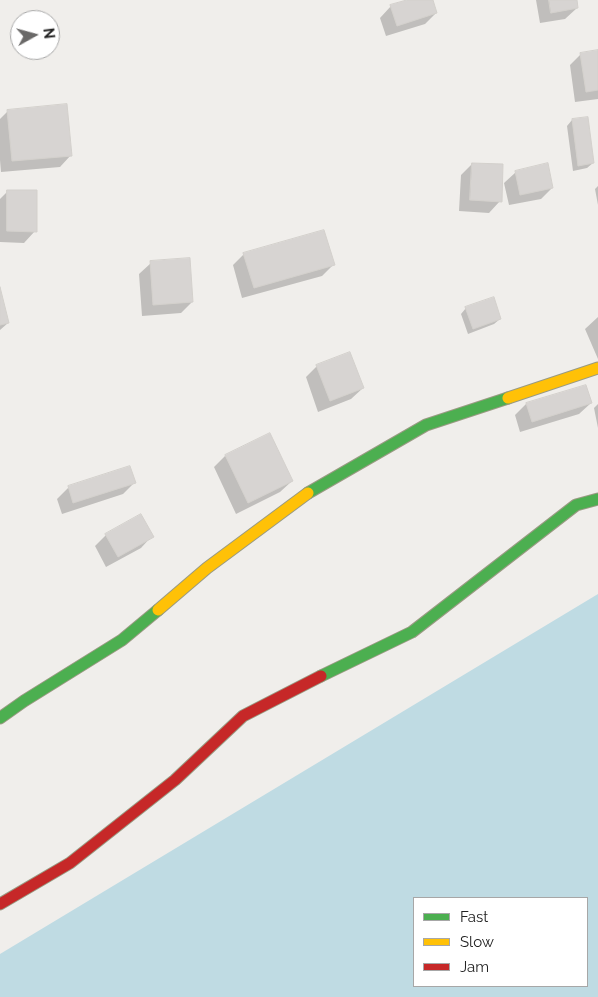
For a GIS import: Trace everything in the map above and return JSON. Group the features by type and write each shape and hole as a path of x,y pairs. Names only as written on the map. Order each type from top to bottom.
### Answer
{"street":[{"path":"0,718 122,640 207,568 313,489 426,425 598,368"},
{"path":"0,904 70,863 175,780 243,716 412,632 576,505 598,499"}],"water":[{"path":"598,594 598,997 0,997 0,954"}],"building":[{"path":"407,0 433,0 437,13 397,26 390,5"},
{"path":"549,0 577,0 578,8 551,13"},
{"path":"598,50 598,90 586,92 580,53"},
{"path":"67,104 72,156 12,161 7,110"},
{"path":"588,117 594,163 578,166 572,119"},
{"path":"472,163 503,164 502,202 470,200"},
{"path":"548,163 553,188 520,195 515,171"},
{"path":"7,190 37,190 37,232 7,231"},
{"path":"324,230 335,265 254,288 243,253"},
{"path":"190,258 193,302 153,305 150,261"},
{"path":"0,287 9,323 0,325"},
{"path":"494,297 501,319 473,329 465,307"},
{"path":"350,352 364,388 330,401 316,365"},
{"path":"586,385 592,403 532,422 526,403"},
{"path":"270,433 293,481 248,503 225,455"},
{"path":"130,466 136,483 73,503 68,486"},
{"path":"141,514 154,537 118,557 105,534"}],"traffic: fast":[{"path":"308,493 426,425 508,398"},
{"path":"321,676 412,632 576,505 598,499"},
{"path":"0,718 122,640 158,610"}],"traffic: slow":[{"path":"508,398 598,368"},
{"path":"158,610 207,568 308,493"}],"traffic: jam":[{"path":"0,904 70,863 175,780 243,716 321,676"}]}
